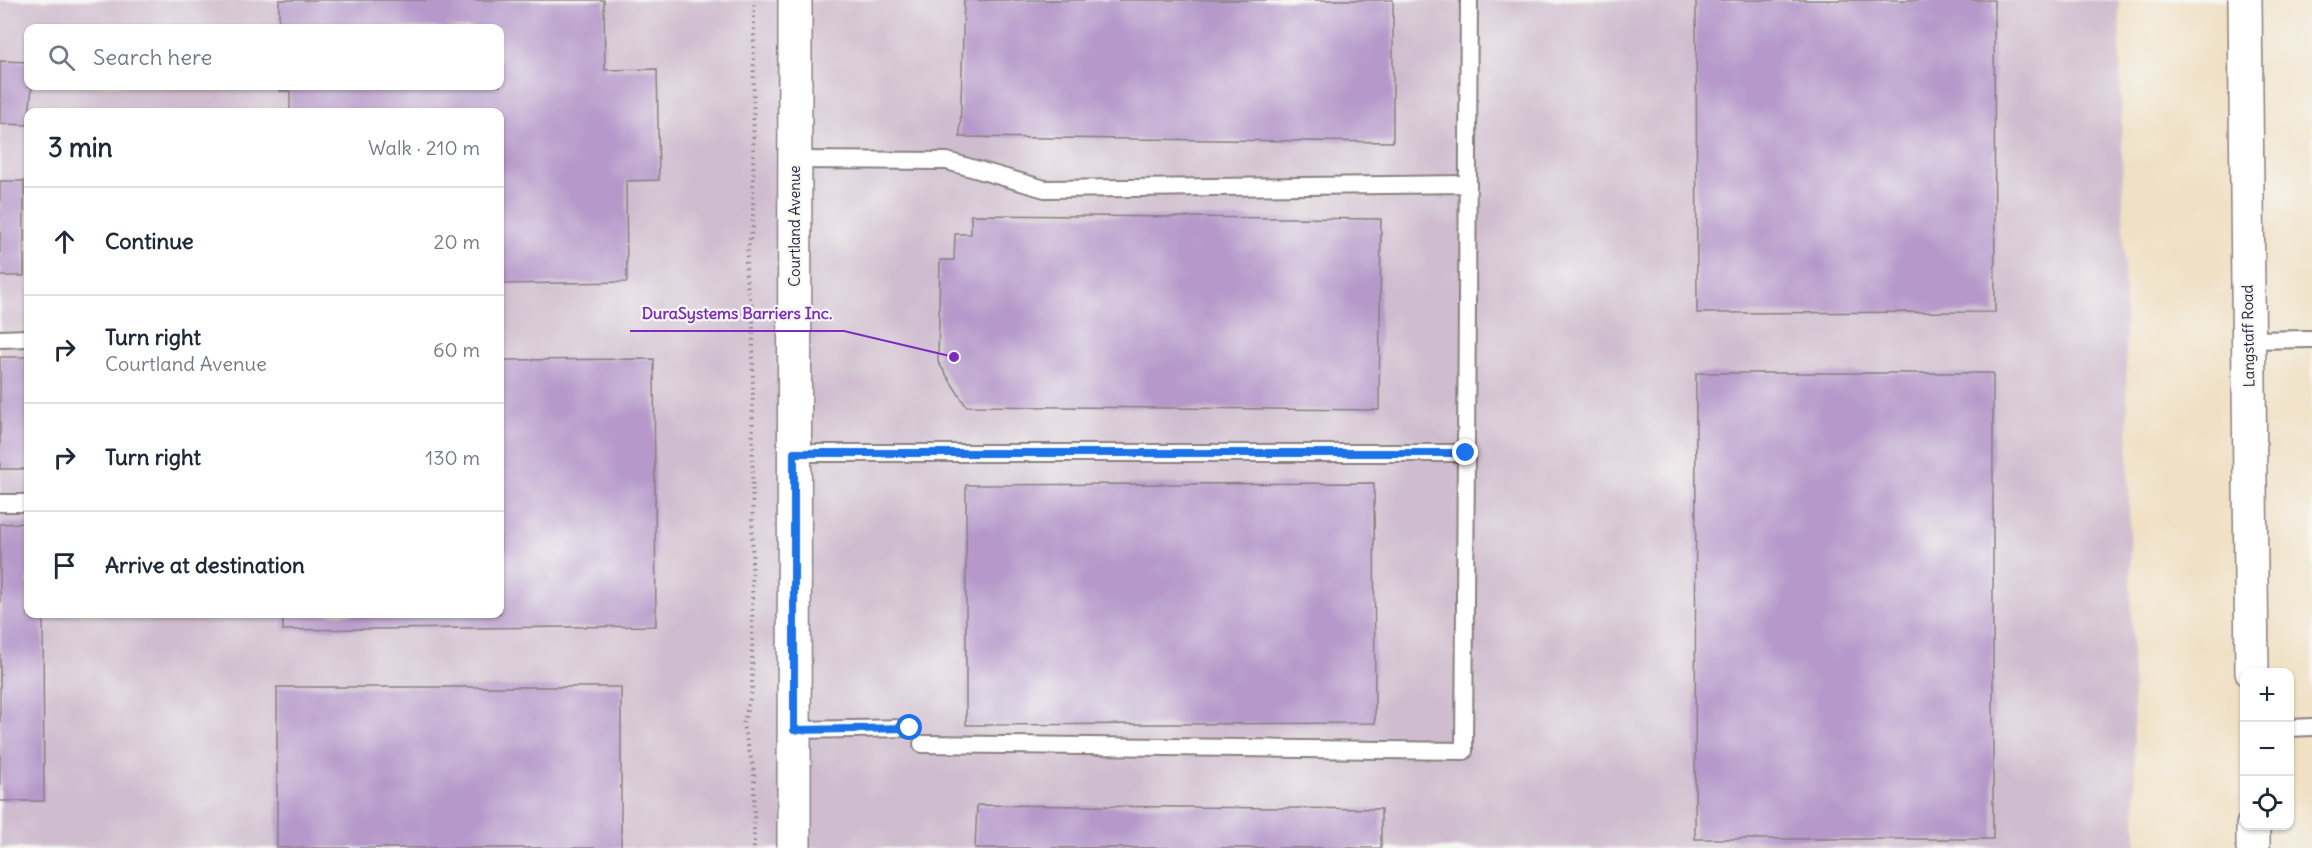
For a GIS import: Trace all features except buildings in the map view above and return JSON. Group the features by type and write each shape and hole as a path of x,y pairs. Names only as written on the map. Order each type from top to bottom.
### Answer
{"street":[{"name":"Courtland Avenue","path":"794,848 795,0"},
{"name":"Langstaff Road","path":"2245,0 2252,668"},
{"path":"2253,830 2253,848"}],"lane":[{"path":"922,744 1464,751 1469,0"},
{"path":"794,160 947,161 1046,189 1468,184"},
{"path":"0,339 24,338"},
{"path":"2248,340 2312,339"},
{"path":"794,453 1466,453"},
{"path":"0,503 24,503"},
{"path":"2294,728 2312,727"},
{"path":"794,730 910,728"}],"path":[{"path":"754,0 753,226 746,257 744,281 753,308 752,691 743,725 754,771 754,848"}],"shaded area":[{"path":"0,0 2119,0 2136,848 0,848"}],"place":[{"name":"DuraSystems Barriers Inc.","path":"954,357"}],"route":[{"path":"910,728 794,730 794,453 909,451 1466,453"}]}
